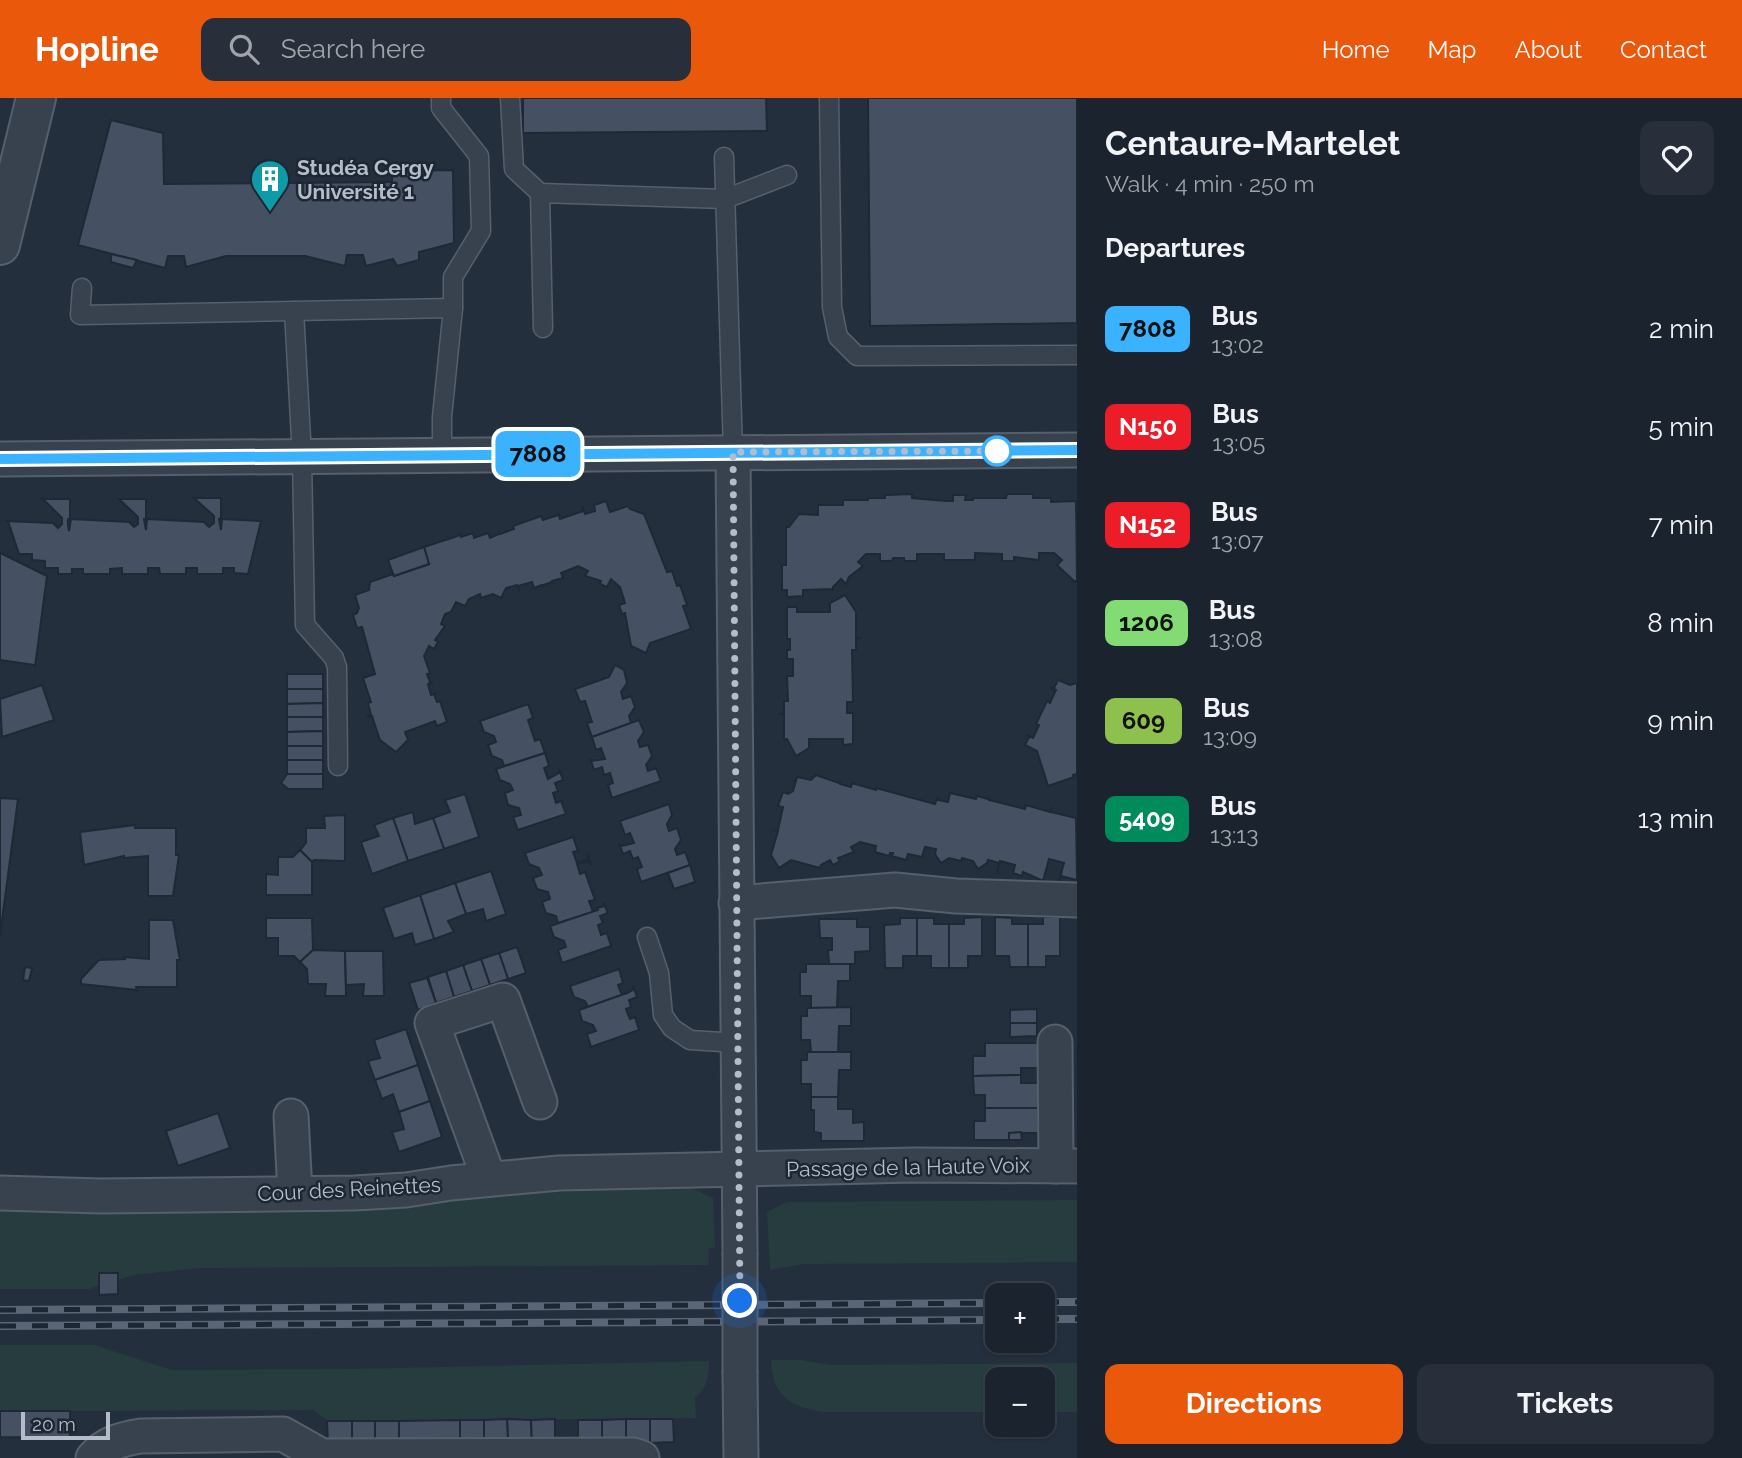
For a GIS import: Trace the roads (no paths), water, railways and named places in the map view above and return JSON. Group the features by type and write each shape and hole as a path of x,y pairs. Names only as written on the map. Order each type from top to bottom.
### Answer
{"street":[{"path":"0,245 36,98"},
{"path":"0,459 1077,450"},
{"path":"733,452 741,1458"},
{"path":"736,903 895,890 956,896 1077,900"},
{"path":"489,1179 432,1023 503,1000 540,1102"},
{"path":"1055,1042 1066,1166"},
{"path":"292,1116 296,1193"},
{"name":"Passage de la Haute Voix","path":"739,1170 915,1165 1066,1166"},
{"name":"Cour des Reinettes","path":"0,1193 101,1196 407,1190 559,1173 739,1170"},
{"path":"93,1458 100,1450 120,1440 141,1436 282,1434 322,1456 633,1455 642,1458"}],"lane":[{"path":"441,98 441,108 479,156 481,231 453,277 453,308 442,417 442,455"},
{"path":"510,98 514,169 540,193 724,199 787,175"},
{"path":"829,98 832,307 838,337 847,347 857,356 1077,355"},
{"path":"723,157 733,452"},
{"path":"540,193 543,328"},
{"path":"82,288 80,315 453,308"},
{"path":"294,311 302,457 305,625 334,658 337,667 338,766"},
{"path":"647,937 660,980 663,1015 672,1028 690,1040 738,1043"}],"railway":[{"path":"1055,1302 1077,1302"},
{"path":"0,1310 985,1303"},
{"path":"1055,1319 1077,1319"},
{"path":"0,1326 985,1320"}],"place":[{"name":"Studéa Cergy Université 1","path":"270,213"}]}
